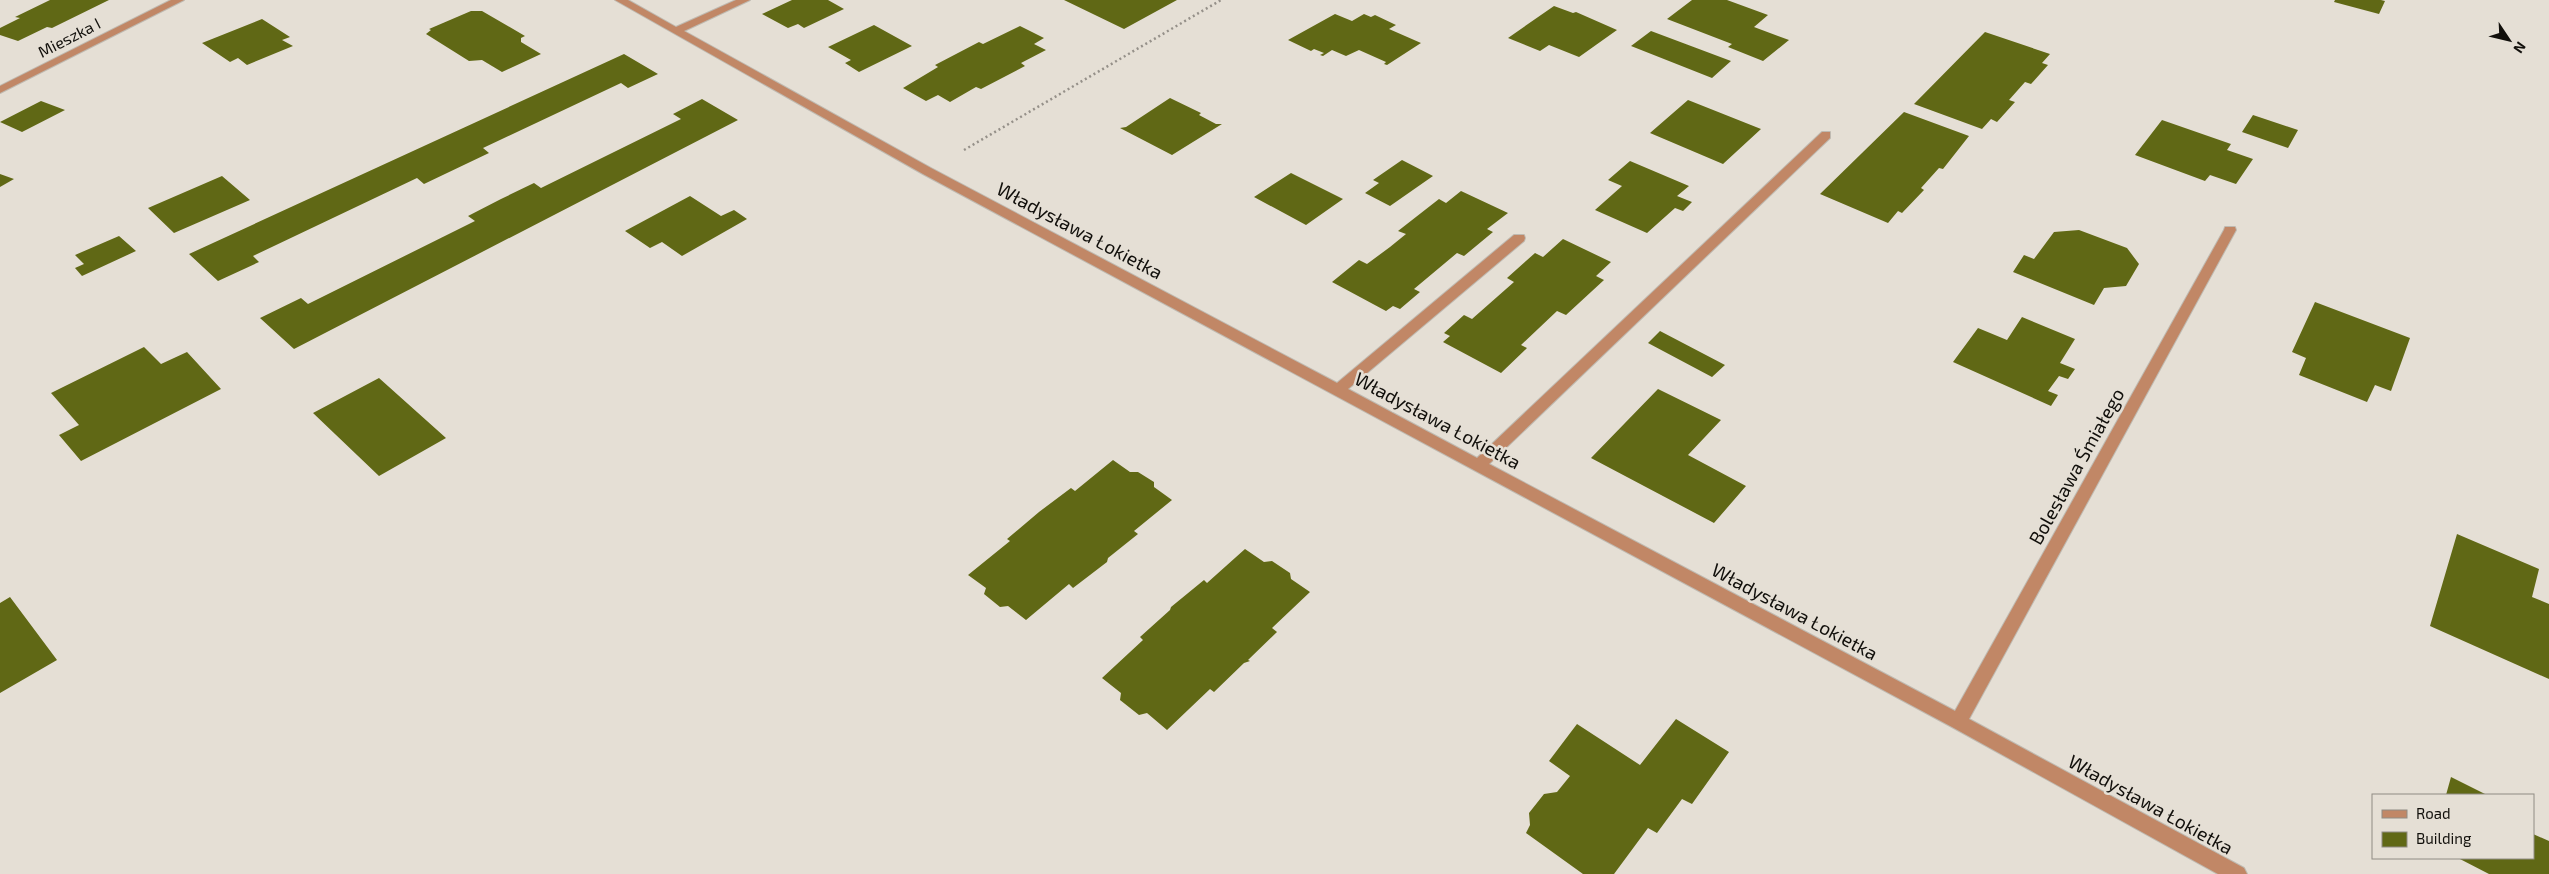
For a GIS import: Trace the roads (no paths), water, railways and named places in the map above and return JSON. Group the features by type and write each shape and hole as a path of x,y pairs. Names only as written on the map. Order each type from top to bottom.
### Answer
{"street":[{"name":"Mieszka I","path":"0,90 179,0"},
{"name":"Władysława Łokietka","path":"620,0 677,30 927,171 1958,722 2237,874"},
{"path":"677,30 745,0"},
{"path":"1479,465 1826,135"},
{"name":"Bolesława Śmiałego","path":"1958,722 2230,230"},
{"path":"1338,390 1519,238"}]}
